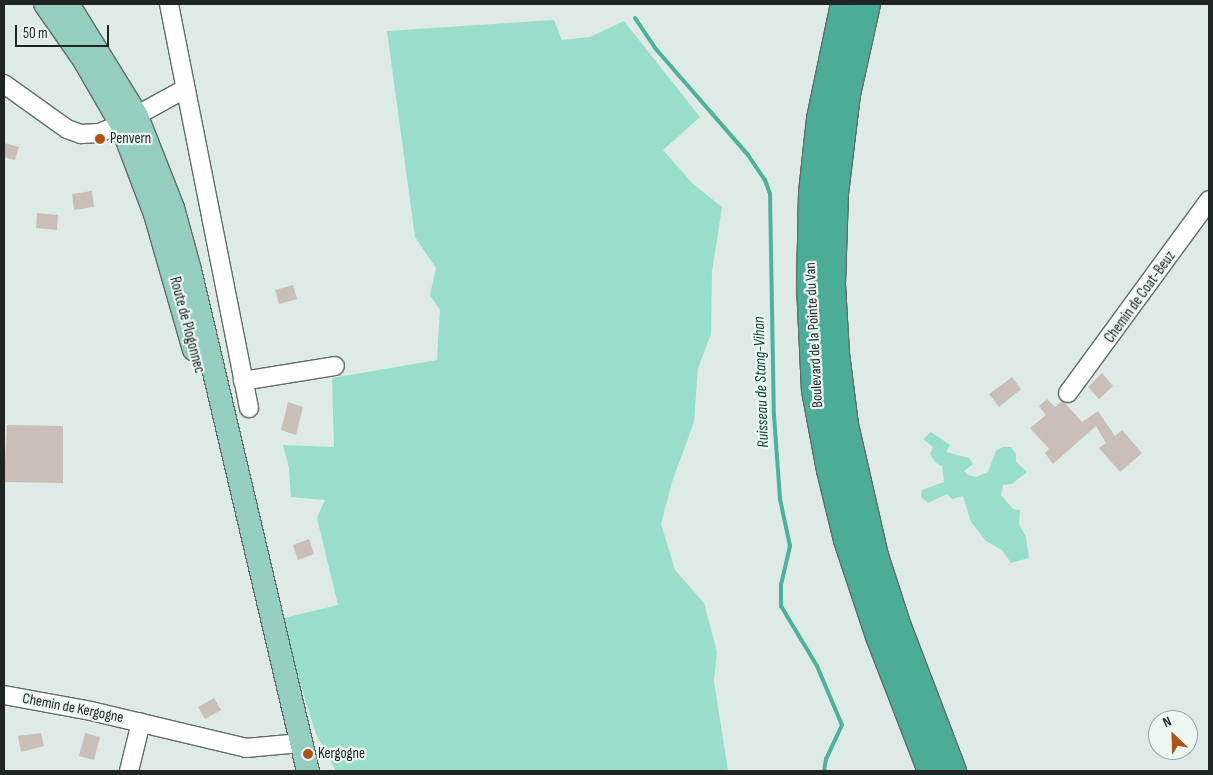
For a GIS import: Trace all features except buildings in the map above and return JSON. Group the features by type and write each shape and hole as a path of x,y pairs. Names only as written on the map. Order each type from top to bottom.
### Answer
{"highway":[{"name":"Boulevard de la Pointe du Van","path":"844,4 820,119 811,202 810,285 815,390 830,470 848,540 879,636 931,771"},
{"name":"Boulevard de la Pointe du Van","path":"867,4 846,94 835,193 832,285 836,354 844,425 867,529 898,628 938,735 954,771"}],"main road":[{"name":"Route de Plogonnec","path":"45,4 103,90 128,119"},
{"name":"Route de Plogonnec","path":"68,4 128,119 162,179 182,240 308,771"}],"street":[{"path":"169,4 248,408"},
{"path":"4,84 67,129 81,134 99,133 185,89"},
{"name":"Chemin de Coat-Beuz","path":"1068,393 1209,200"},
{"path":"243,382 335,366"},
{"name":"Chemin de Kergogne","path":"4,695 141,722 246,748 301,743"},
{"name":"Chemin de Kergogne","path":"129,771 141,722"}],"green space":[{"path":"554,20 562,40 590,37 624,21 700,117 663,150 693,184 722,207 712,271 711,334 698,368 694,422 672,482 661,524 675,570 704,603 717,652 714,681 728,771 336,771 316,734 280,619 338,605 317,518 325,500 291,497 289,468 283,445 334,447 332,378 437,360 440,310 430,295 436,268 415,237 387,31"},
{"path":"931,432 950,445 946,452 969,458 973,464 964,471 968,475 976,477 988,472 996,451 1003,447 1011,447 1016,454 1016,462 1027,472 1012,484 1003,485 1001,495 1013,509 1020,510 1019,524 1026,537 1029,558 1011,563 1002,550 986,541 971,522 963,496 952,499 947,494 928,503 921,497 922,490 944,482 942,466 936,463 930,454 933,447 923,439"}],"waterway":[{"name":"Ruisseau de Stang-Vihan","path":"635,18 655,48 748,155 765,180 770,194 774,415 780,499 790,546 781,584 781,606 817,666 842,725 826,759 824,771"}],"place":[{"name":"Penvern","path":"100,139"},
{"name":"Kergogne","path":"308,754"}]}
